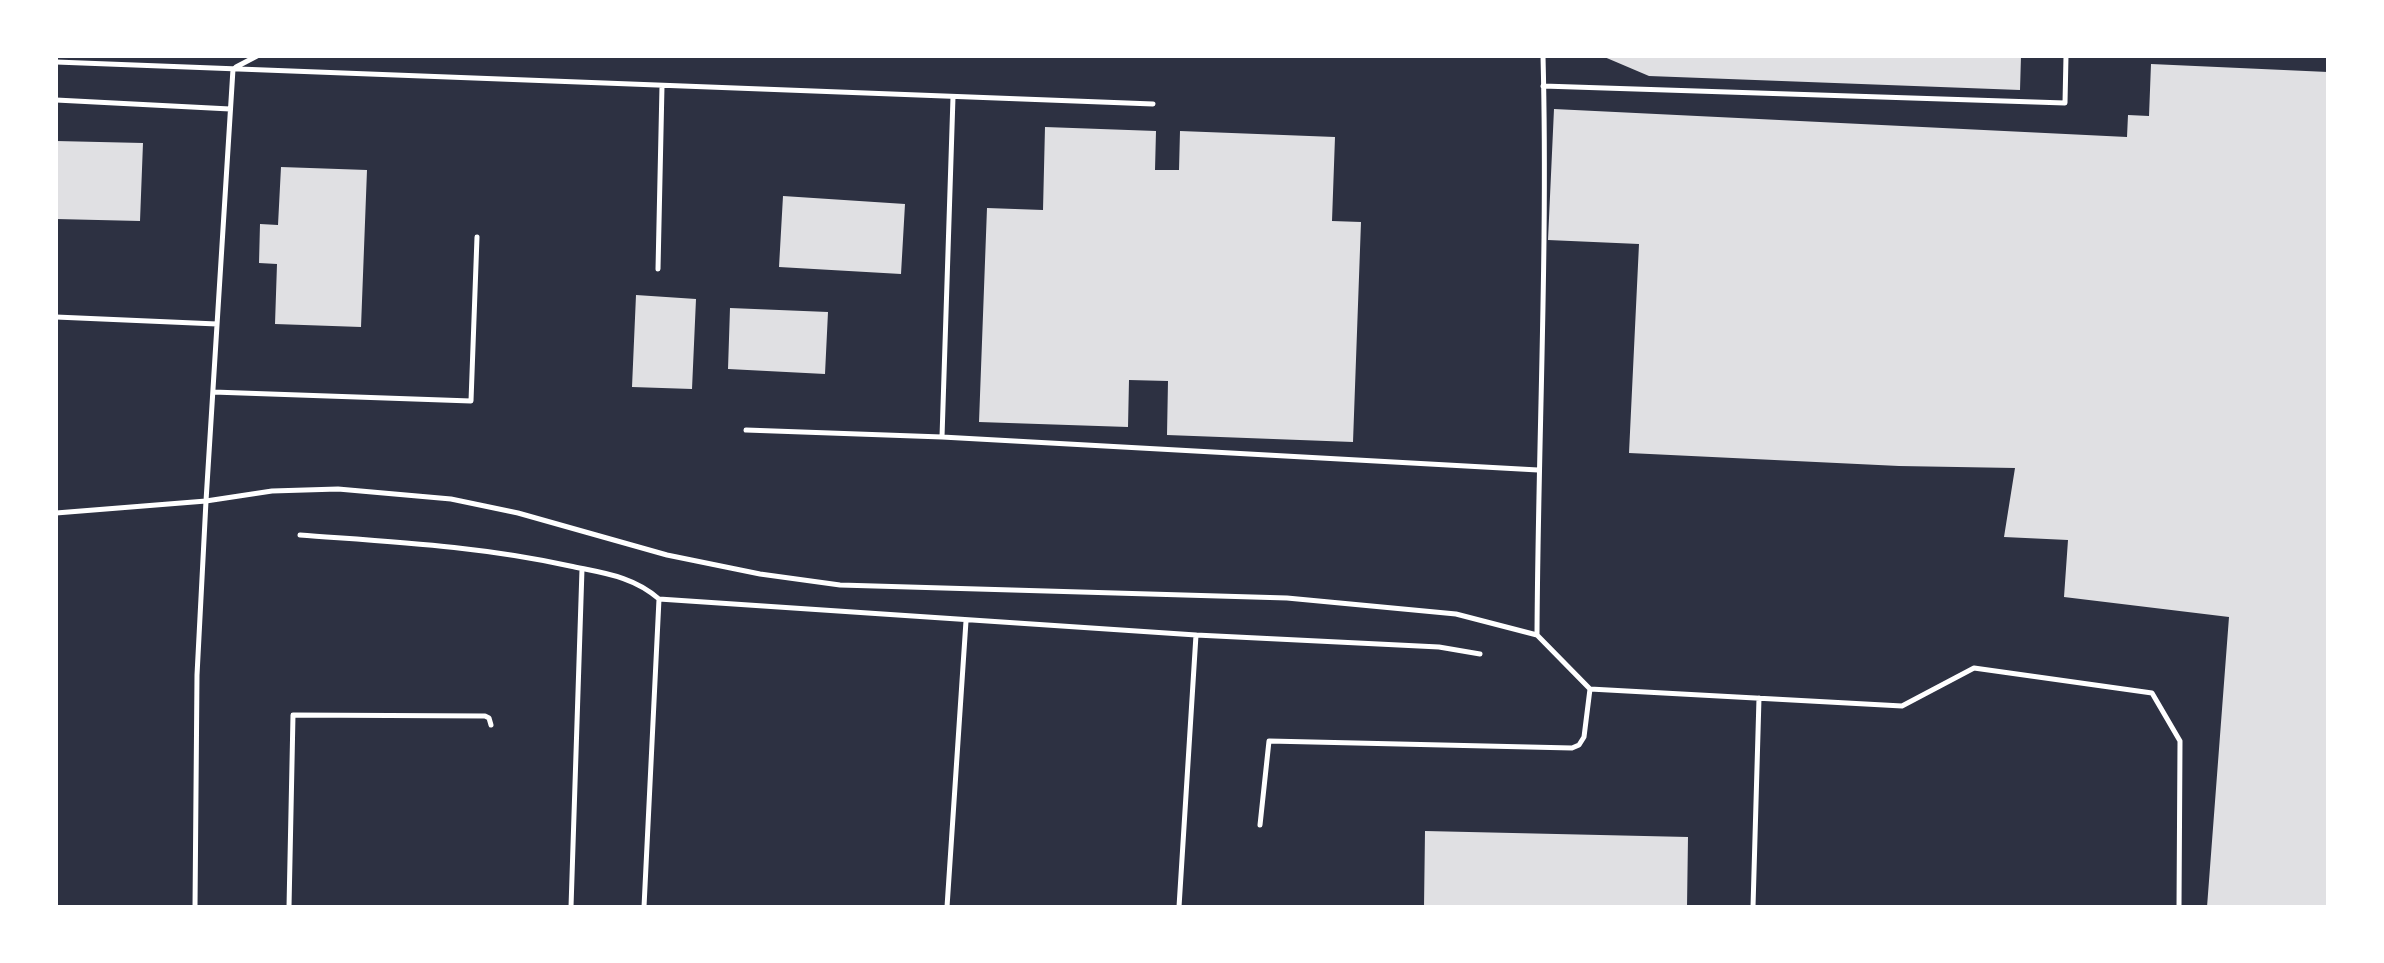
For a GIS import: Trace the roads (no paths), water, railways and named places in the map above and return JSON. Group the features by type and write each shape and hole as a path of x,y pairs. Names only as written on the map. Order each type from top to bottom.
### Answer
{"lane":[{"path":"233,68 257,56"},
{"path":"1537,635 1538,470 1544,292 1543,56"},
{"path":"1543,86 2065,103 2066,56"},
{"path":"56,62 1153,104"},
{"path":"195,907 197,675 233,68"},
{"path":"658,269 662,86"},
{"path":"942,437 953,97"},
{"path":"56,100 230,109"},
{"path":"213,392 471,401 477,237"},
{"path":"56,317 217,324"},
{"path":"746,430 942,437 1538,470"},
{"path":"56,513 206,501 272,491 338,489 451,499 518,513 667,555 760,574 840,584 1287,598 1455,614 1537,635 1590,689 1902,706 1974,668 2152,692 2180,741 2179,907"},
{"path":"300,535 434,543 582,569 630,579 659,599 966,621 1439,647 1480,654"},
{"path":"571,907 582,569"},
{"path":"644,907 659,599"},
{"path":"947,907 966,621"},
{"path":"1179,907 1196,635"},
{"path":"1260,825 1269,741 1572,748 1579,745 1584,737 1590,689"},
{"path":"1754,907 1759,698"},
{"path":"289,907 292,715 485,716 489,718 491,725"}]}
